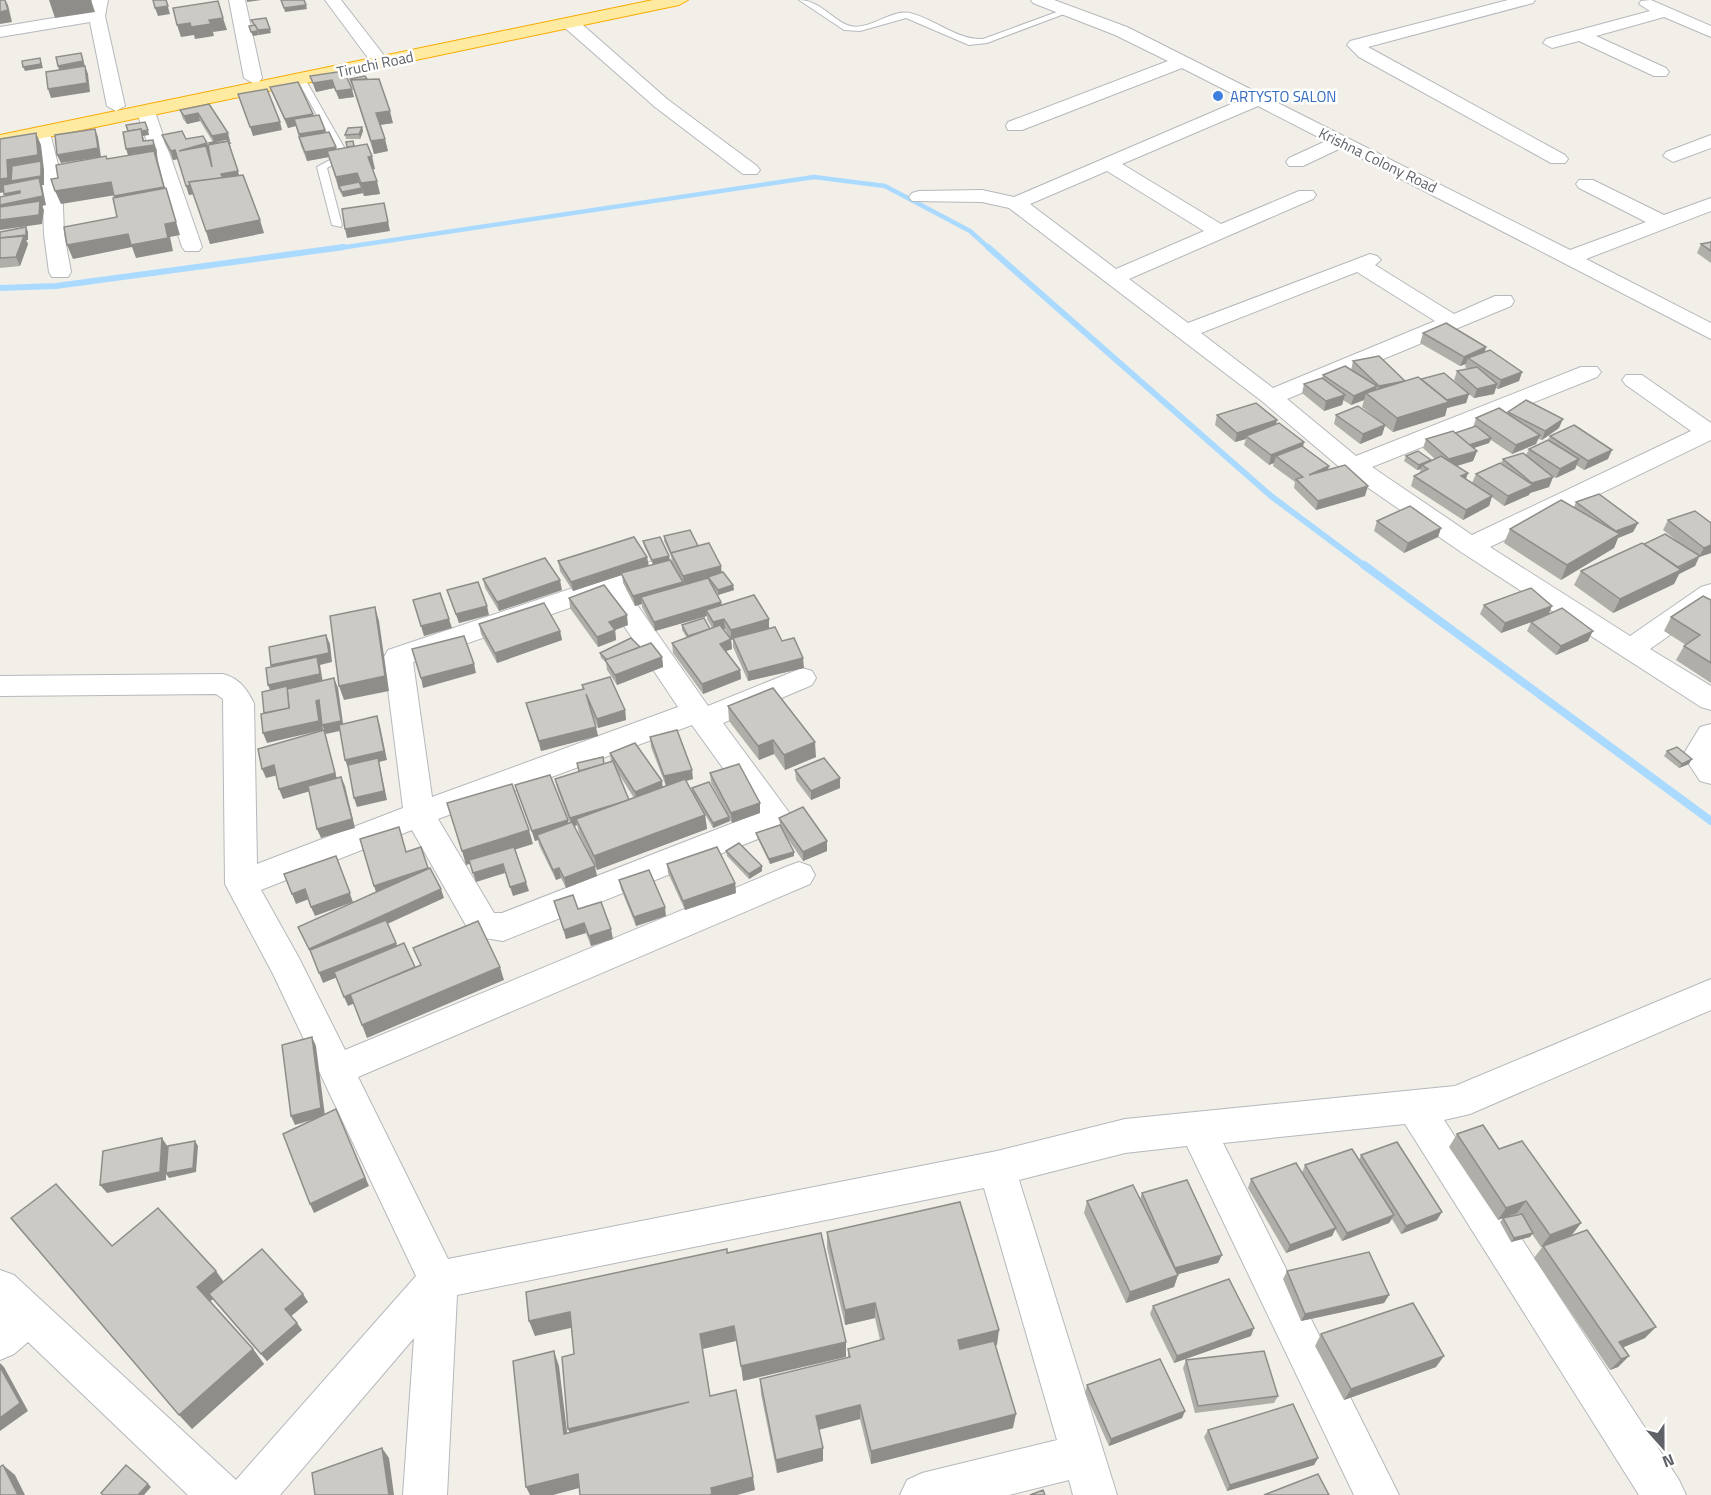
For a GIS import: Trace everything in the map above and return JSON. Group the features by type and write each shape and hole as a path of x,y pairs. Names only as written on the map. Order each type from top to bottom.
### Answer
{"highway":[{"path":"0,130 635,0"},
{"name":"Tiruchi Road","path":"0,141 679,0"}],"street":[{"path":"237,0 253,78"},
{"path":"333,0 383,52"},
{"path":"351,0 383,52"},
{"name":"Krishna Colony Road","path":"1039,0 1121,31 1341,141 1711,332"},
{"path":"1527,0 1469,8 1356,45 1365,53 1558,159"},
{"path":"1638,0 1711,32"},
{"path":"0,32 98,8 116,106"},
{"path":"1552,43 1665,12"},
{"path":"570,23 661,103 750,170"},
{"path":"1580,35 1660,72"},
{"path":"1015,126 1182,62"},
{"path":"1425,86 1448,80"},
{"path":"1016,203 1257,100"},
{"path":"146,112 192,246"},
{"path":"41,133 52,180 54,234 60,272"},
{"path":"1296,162 1341,141"},
{"path":"1673,156 1711,141"},
{"path":"1108,164 1220,232"},
{"path":"1586,184 1662,222"},
{"path":"1113,278 1306,195"},
{"path":"919,197 982,196 1016,203 1271,397 1353,466 1470,546 1711,700"},
{"path":"1569,258 1711,204"},
{"path":"1184,332 1364,262 1452,322"},
{"path":"1271,397 1503,301"},
{"path":"1690,321 1711,311"},
{"path":"1353,466 1589,372"},
{"path":"1470,546 1708,432 1634,380"},
{"path":"610,585 700,715 777,819 503,927 484,926 419,814 398,657 664,566"},
{"path":"1630,649 1711,593"},
{"path":"241,884 419,814 802,678"},
{"path":"0,686 223,684 234,693 239,704 241,884 287,968 438,1280 425,1495"},
{"path":"1711,735 1698,755 1711,773"},
{"path":"336,1070 799,875"},
{"path":"251,1495 438,1280 997,1168 1125,1136 1457,1102 1711,994"},
{"path":"1415,1107 1657,1493"},
{"path":"1197,1129 1377,1495"},
{"path":"997,1168 1095,1495"},
{"path":"9,1315 220,1495"},
{"path":"922,1495 1083,1455"}],"lane":[{"path":"803,0 847,28 860,28 907,15 969,42 984,41 1068,11"},
{"path":"301,79 344,156 322,168 337,225"}],"building":[{"path":"0,0 5,0 8,10 0,12"},
{"path":"153,0 166,0 168,6 155,8"},
{"path":"281,0 304,0 306,5 284,8"},
{"path":"218,1 223,18 209,20 211,24 191,27 190,23 177,25 173,8"},
{"path":"266,18 270,29 258,30 251,20"},
{"path":"255,25 258,31 251,32 249,26"},
{"path":"81,53 83,61 58,66 56,57"},
{"path":"40,58 41,64 23,67 22,61"},
{"path":"85,66 87,83 48,89 46,72"},
{"path":"344,71 352,89 336,91 332,80 313,83 310,76"},
{"path":"365,76 367,79 351,80 353,86 350,79"},
{"path":"379,79 390,111 376,113 385,139 371,141 351,80"},
{"path":"298,82 313,114 285,119 270,87"},
{"path":"267,89 280,122 250,127 238,94"},
{"path":"209,104 228,133 212,136 198,113 184,116 180,110"},
{"path":"319,115 325,130 299,134 294,119"},
{"path":"145,122 148,130 128,131 126,125"},
{"path":"362,127 359,134 345,135 348,128"},
{"path":"95,129 98,148 57,155 55,135"},
{"path":"141,129 143,141 153,140 154,145 126,149 123,132"},
{"path":"182,131 186,139 203,136 207,143 179,151 206,146 212,167 208,145 228,141 238,171 221,174 223,178 189,182 191,185 186,186 175,150 171,151 162,135"},
{"path":"329,132 336,147 305,152 299,137"},
{"path":"36,133 38,155 7,160 8,178 0,179 0,139"},
{"path":"226,139 228,141 209,143"},
{"path":"353,141 354,146 347,147 346,142"},
{"path":"367,144 372,156 368,157 377,181 361,183 357,173 336,177 327,151"},
{"path":"156,150 156,156 154,151 133,155 133,153"},
{"path":"154,151 164,187 114,196 111,182 55,191 51,179 58,178 56,165 106,156 107,159"},
{"path":"41,161 41,176 11,181 12,166"},
{"path":"243,175 260,220 206,231 189,182"},
{"path":"39,178 43,196 0,205 0,197 20,193 20,191 4,194 3,185"},
{"path":"359,182 362,188 342,192 339,186"},
{"path":"166,188 176,222 165,224 168,238 131,245 128,234 67,245 64,227 117,217 113,198"},
{"path":"40,201 39,215 0,220 0,207"},
{"path":"384,203 388,222 345,229 342,209"},
{"path":"26,227 26,235 0,238 0,232"},
{"path":"24,236 16,257 0,258 0,238"},
{"path":"1711,242 1711,251 1701,244"},
{"path":"1446,323 1486,347 1464,357 1423,333"},
{"path":"1490,350 1522,372 1501,380 1468,358"},
{"path":"1379,356 1405,381 1379,386 1353,361"},
{"path":"1345,366 1377,386 1354,396 1323,375"},
{"path":"1477,367 1497,384 1477,389 1457,371"},
{"path":"1444,373 1469,394 1447,400 1421,379"},
{"path":"1418,377 1449,402 1397,418 1366,393"},
{"path":"1322,378 1345,395 1326,401 1304,384"},
{"path":"1526,400 1563,419 1545,431 1508,412"},
{"path":"1256,403 1277,420 1237,433 1217,415"},
{"path":"1358,406 1385,425 1363,434 1336,415"},
{"path":"1499,408 1540,435 1516,445 1476,418"},
{"path":"1279,423 1304,442 1271,455 1246,436"},
{"path":"1574,425 1612,450 1588,461 1550,436"},
{"path":"1476,426 1491,438 1469,445 1455,433"},
{"path":"1453,431 1477,451 1449,459 1426,439"},
{"path":"1548,440 1579,459 1560,469 1529,449"},
{"path":"1302,446 1329,466 1309,475 1345,465 1368,486 1318,501 1296,479 1303,477 1276,456"},
{"path":"1418,451 1431,460 1419,465 1406,456"},
{"path":"1523,453 1553,477 1532,483 1503,459"},
{"path":"1441,456 1468,473 1461,476 1492,496 1466,510 1414,476 1428,469 1422,465"},
{"path":"1500,463 1533,485 1508,496 1476,474"},
{"path":"1599,494 1638,523 1616,531 1576,502"},
{"path":"1561,500 1620,534 1567,565 1510,529"},
{"path":"1410,506 1441,528 1408,543 1377,521"},
{"path":"1695,511 1711,523 1711,545 1704,548 1668,520"},
{"path":"690,530 698,546 671,553 664,536"},
{"path":"1665,534 1700,556 1678,567 1644,544"},
{"path":"634,537 647,557 571,582 558,561"},
{"path":"660,537 669,556 652,560 643,541"},
{"path":"709,543 721,566 683,576 671,553"},
{"path":"1642,543 1681,570 1620,599 1581,571"},
{"path":"545,558 560,580 497,602 483,579"},
{"path":"670,560 683,582 633,596 621,573"},
{"path":"723,572 733,585 718,590 708,577"},
{"path":"708,578 721,602 654,622 641,597"},
{"path":"478,582 487,606 456,614 447,590"},
{"path":"604,585 627,615 609,622 615,630 597,637 569,598"},
{"path":"1531,588 1552,606 1505,623 1484,605"},
{"path":"440,593 449,619 421,626 413,600"},
{"path":"754,595 769,619 731,630 724,619 713,622 706,610"},
{"path":"1703,596 1711,600 1711,663 1684,646 1700,635 1671,617"},
{"path":"544,603 560,631 495,653 479,624"},
{"path":"375,607 385,676 339,686 330,616"},
{"path":"1562,608 1593,631 1561,646 1531,622"},
{"path":"704,618 710,629 688,636 682,625"},
{"path":"720,625 731,639 720,644 740,670 702,684 672,643"},
{"path":"775,627 782,641 794,638 803,658 748,672 733,638"},
{"path":"326,635 329,653 271,665 269,647"},
{"path":"464,636 474,664 421,678 412,649"},
{"path":"631,638 640,647 607,660 600,653"},
{"path":"651,643 662,657 615,675 605,660"},
{"path":"317,657 320,674 268,685 266,668"},
{"path":"610,677 625,710 597,719 586,694 596,727 539,741 526,703 584,689 582,685"},
{"path":"334,678 341,721 322,725 319,700 316,701 319,721 263,733 261,714 289,708 287,689"},
{"path":"287,686 289,708 264,713 262,692"},
{"path":"773,688 815,742 784,755 773,740 758,746 728,706"},
{"path":"377,716 384,751 345,760 339,725"},
{"path":"324,730 335,773 279,789 274,765 262,769 258,749"},
{"path":"677,730 692,770 664,776 650,737"},
{"path":"635,743 662,781 635,792 610,753"},
{"path":"1677,747 1692,759 1682,764 1667,751"},
{"path":"603,757 604,764 579,771 577,763"},
{"path":"378,758 384,791 354,798 348,765"},
{"path":"824,758 840,778 811,791 795,770"},
{"path":"613,761 629,800 570,818 555,779"},
{"path":"739,764 760,803 731,813 710,773"},
{"path":"550,775 568,820 532,831 515,785"},
{"path":"341,777 352,819 317,829 308,786"},
{"path":"685,779 705,815 594,856 576,819"},
{"path":"709,782 729,817 713,823 692,788"},
{"path":"512,784 529,830 462,851 447,803"},
{"path":"803,807 827,841 803,852 779,818"},
{"path":"572,822 595,866 564,878 559,868 553,870 537,835"},
{"path":"780,825 794,852 769,859 756,833"},
{"path":"399,827 406,852 421,847 428,868 374,886 360,839"},
{"path":"739,843 762,866 749,874 726,851"},
{"path":"514,847 526,882 510,887 503,864 473,873 469,860"},
{"path":"717,847 735,883 683,901 667,864"},
{"path":"336,856 350,893 311,907 305,889 292,894 284,874"},
{"path":"430,868 441,889 309,949 298,927"},
{"path":"649,870 665,907 634,917 619,880"},
{"path":"573,895 578,909 601,902 611,929 589,936 584,923 564,930 554,901"},
{"path":"386,920 396,943 319,973 310,950"},
{"path":"478,921 500,967 362,1025 350,994 421,965 413,948"},
{"path":"404,943 415,967 344,997 334,972"},
{"path":"312,1037 321,1108 291,1116 282,1045"},
{"path":"336,1109 365,1178 310,1204 283,1134"},
{"path":"1483,1125 1499,1149 1522,1141 1581,1223 1550,1235 1526,1201 1506,1208 1457,1134"},
{"path":"162,1138 160,1172 100,1185 103,1151"},
{"path":"195,1141 193,1168 166,1173 168,1146"},
{"path":"1397,1142 1442,1212 1406,1226 1361,1155"},
{"path":"1352,1149 1394,1215 1347,1233 1305,1165"},
{"path":"1296,1163 1336,1228 1290,1245 1251,1179"},
{"path":"1187,1180 1222,1255 1175,1268 1142,1193"},
{"path":"56,1184 112,1246 158,1208 216,1271 197,1287 253,1349 179,1415 11,1218"},
{"path":"1133,1185 1178,1275 1130,1292 1087,1201"},
{"path":"960,1202 999,1330 958,1340 960,1349 994,1341 1016,1414 871,1451 860,1405 816,1416 823,1448 776,1460 760,1379 850,1357 848,1349 884,1339 875,1303 845,1310 827,1232"},
{"path":"1522,1214 1533,1233 1514,1238 1503,1218"},
{"path":"1587,1230 1656,1327 1619,1342 1629,1356 1621,1359 1543,1246"},
{"path":"821,1233 846,1342 741,1366 734,1326 700,1334 710,1396 736,1390 753,1477 711,1488 712,1494 709,1495 580,1495 578,1474 526,1487 513,1361 554,1351 564,1434 689,1402 568,1429 562,1357 574,1354 570,1312 529,1321 526,1292 727,1249 727,1253"},
{"path":"262,1249 303,1294 285,1309 297,1323 261,1354 209,1294"},
{"path":"1369,1252 1389,1295 1305,1314 1287,1271"},
{"path":"1229,1279 1254,1328 1177,1356 1153,1306"},
{"path":"1413,1303 1444,1356 1351,1389 1321,1334"},
{"path":"1264,1351 1278,1396 1198,1406 1186,1360"},
{"path":"1160,1359 1185,1411 1111,1439 1087,1385"},
{"path":"0,1367 20,1403 0,1418"},
{"path":"1293,1404 1318,1458 1230,1485 1208,1430"},
{"path":"382,1448 389,1495 315,1495 312,1473"},
{"path":"3,1465 18,1495 0,1495 0,1467"},
{"path":"126,1465 148,1484 138,1495 103,1495 101,1493"},
{"path":"1318,1474 1329,1495 1264,1495"},
{"path":"1043,1490 1045,1495 1030,1495"}],"waterway":[{"path":"333,249 814,177 885,186 970,231 990,249"},
{"path":"0,288 56,286 344,247"},
{"path":"988,247 1271,496 1366,567"},
{"path":"1364,565 1711,821"}],"place":[{"name":"ARTYSTO SALON","path":"1218,96"}]}
